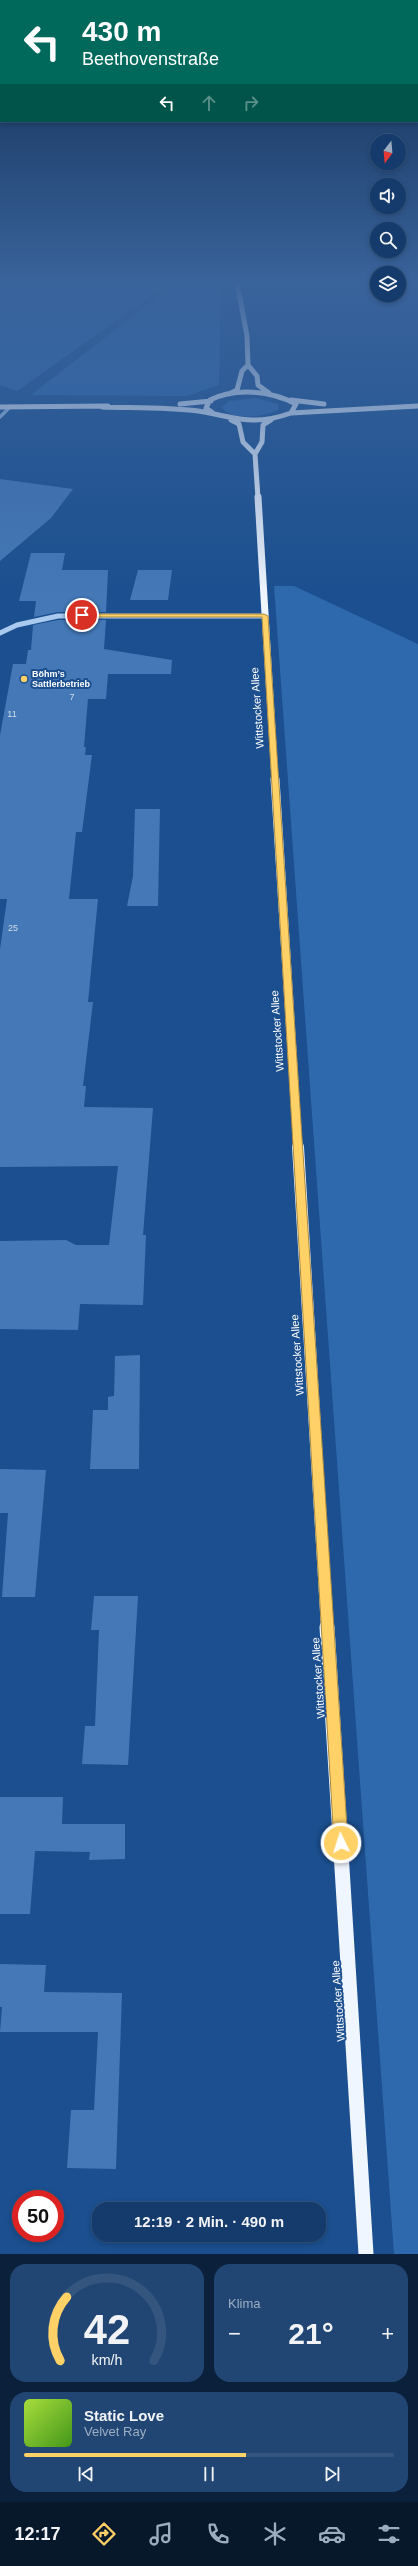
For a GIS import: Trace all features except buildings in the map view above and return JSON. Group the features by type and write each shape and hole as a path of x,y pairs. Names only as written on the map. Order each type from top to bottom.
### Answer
{"main road":[{"path":"0,407 102,407 212,401 237,390 238,387"},
{"path":"261,387 271,394"},
{"path":"229,394 271,394 291,400 396,407"},
{"path":"291,400 296,404 292,413"},
{"path":"212,401 206,408 213,413 239,424 243,442 255,454 260,446 263,425 271,420 292,413 307,410 418,406"},
{"path":"102,407 213,413"},
{"path":"229,419 271,420"},
{"name":"Wittstocker Allee","path":"255,454 366,2254"}],"street":[{"path":"0,417 9,408"},
{"path":"0,633 17,625 58,616 264,616"}],"shaded area":[{"path":"6,387 22,387 17,391"},
{"path":"41,387 213,387 187,396 31,395"},
{"path":"256,398 278,404 278,410 257,416 240,416 226,411 222,407 229,401"},
{"path":"274,586 294,586 418,644 418,2254 394,2254"}],"place":[{"name":"Böhm’s Sattlerbetrieb","path":"24,679"}],"route":[{"path":"82,615 264,616 341,1843"}]}
